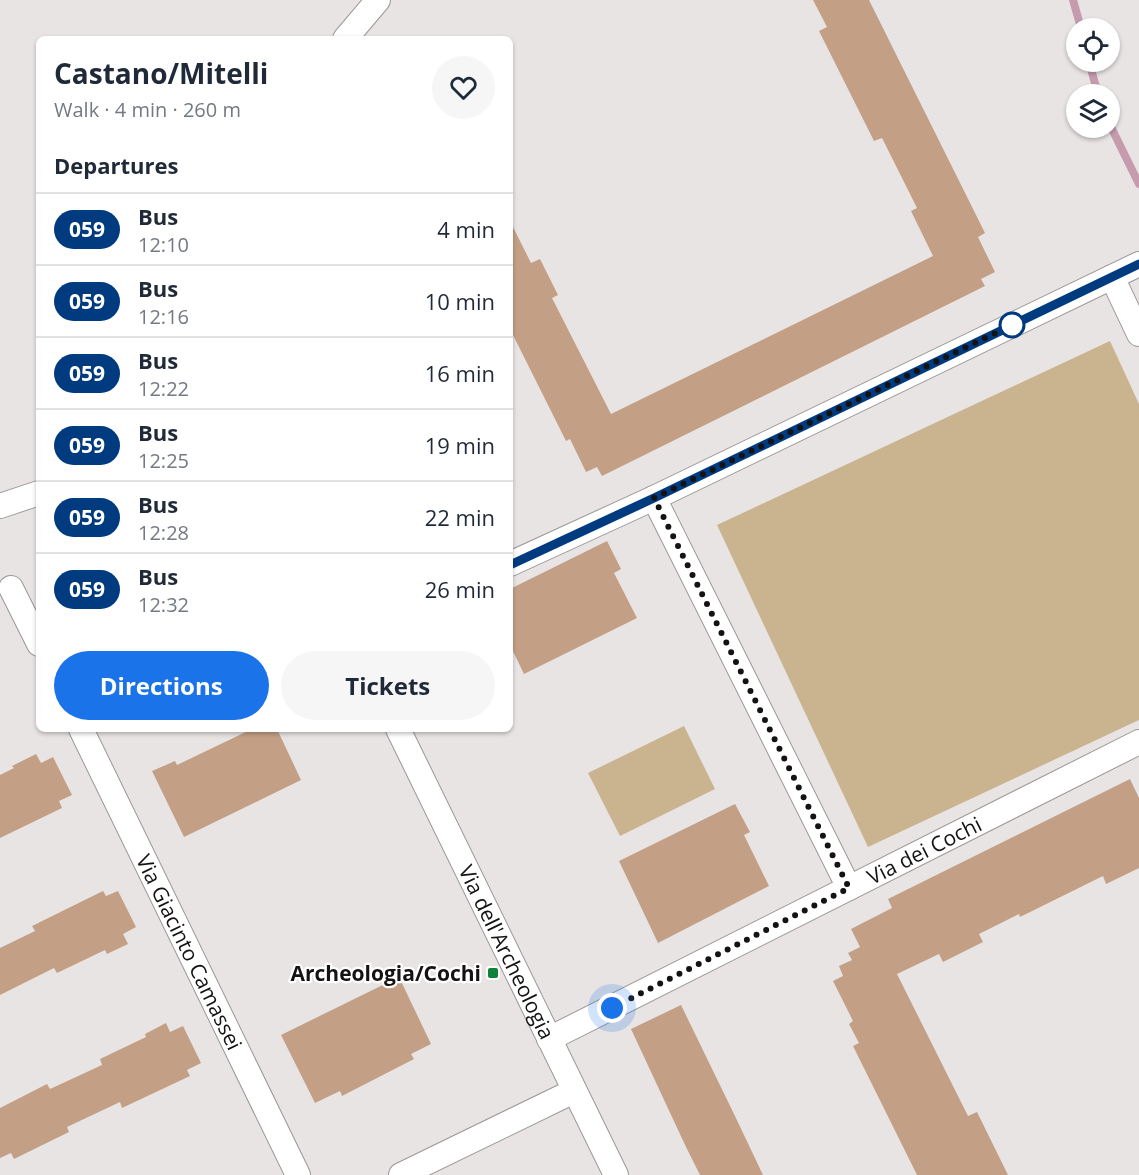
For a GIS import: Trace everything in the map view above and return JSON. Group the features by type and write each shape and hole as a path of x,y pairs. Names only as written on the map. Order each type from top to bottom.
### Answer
{"street":[{"path":"348,36 378,0"},
{"path":"513,563 654,498 1124,271 1139,334"},
{"path":"0,506 36,494"},
{"path":"654,498 849,888"},
{"path":"11,588 36,638"},
{"name":"Via Giacinto Camassei","path":"82,732 298,1175"},
{"name":"Via dell'Archeologia","path":"399,732 616,1175"},
{"name":"Via dei Cochi","path":"549,1039 1139,742"},
{"path":"401,1175 573,1091"}],"shaded area":[{"path":"1110,341 1139,404 1139,720 868,847 717,525"},
{"path":"684,726 715,789 620,836 588,773"}],"building":[{"path":"813,0 869,0 985,233 978,237 995,272 981,279 985,286 602,476 597,467 586,472 570,439 566,441 513,335 513,227 531,263 540,259 558,295 552,298 611,414 933,256 911,211 917,208 882,138 874,141 819,31 827,27"},
{"path":"607,541 621,569 614,573 637,618 524,674 513,651 513,588"},
{"path":"246,732 278,732 301,780 184,837 152,771 175,761 177,765"},
{"path":"36,754 41,763 53,757 72,795 59,801 62,808 0,838 0,775"},
{"path":"1130,779 1139,798 1139,868 1106,884 1103,876 1020,917 1019,914 979,934 983,942 943,962 939,954 897,974 968,1116 977,1112 1008,1175 917,1175 853,1046 859,1043 849,1024 853,1021 833,981 843,976 839,966 852,960 848,953 860,947 851,929 892,908 888,899"},
{"path":"735,804 750,832 744,835 769,886 658,943 619,861"},
{"path":"103,891 106,896 118,891 136,927 123,934 128,944 107,954 105,950 57,973 54,968 0,995 0,948 35,931 32,926"},
{"path":"399,977 431,1044 411,1054 414,1059 342,1096 340,1091 315,1103 281,1035"},
{"path":"681,1005 763,1175 700,1175 686,1147 631,1029"},
{"path":"166,1023 170,1032 183,1026 201,1063 187,1070 190,1076 122,1108 120,1102 67,1127 69,1132 14,1159 11,1153 0,1158 0,1108 47,1084 50,1089 102,1065 100,1059 146,1037 145,1034"}],"waterway":[{"path":"1073,0 1078,18"},
{"path":"1092,72 1095,84"},
{"path":"1116,138 1139,184"}],"bus line":[{"name":"059","path":"513,564 1139,264"}],"place":[{"name":"Archeologia/Cochi","path":"493,973"}],"route":[{"path":"612,1008 849,888 654,498 1012,325"}]}
